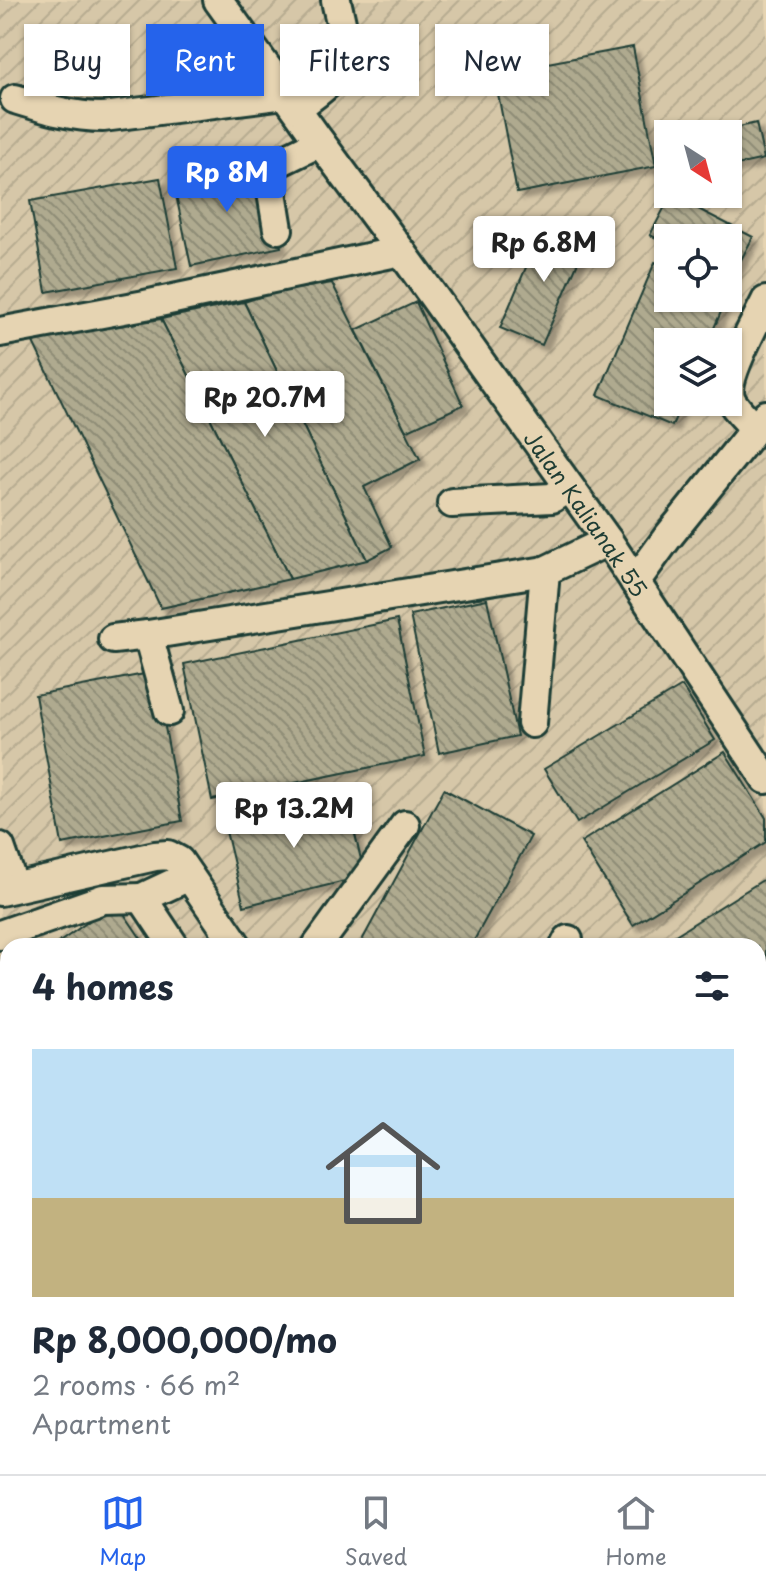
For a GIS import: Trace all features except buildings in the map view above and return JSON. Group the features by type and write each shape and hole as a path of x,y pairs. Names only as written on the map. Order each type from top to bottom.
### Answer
{"lane":[{"name":"Jalan Kalianak 55","path":"218,0 608,541 766,779"},
{"path":"15,99 64,114 86,117 291,101 331,80 342,65 345,53 336,0"},
{"path":"278,229 269,174 279,162 320,142"},
{"path":"0,332 401,251"},
{"path":"635,582 761,422 731,400 729,387 732,373 766,301"},
{"path":"452,503 552,498 569,487"},
{"path":"113,639 545,571 608,541"},
{"path":"532,723 545,571"},
{"path":"148,635 169,711"},
{"path":"323,938 405,825"},
{"path":"0,847 7,889 168,855 179,861 232,938"},
{"path":"0,935 103,899 142,898 189,876"},
{"path":"142,898 169,938"}],"shaded area":[{"path":"0,0 766,0 766,938 0,938"}]}
